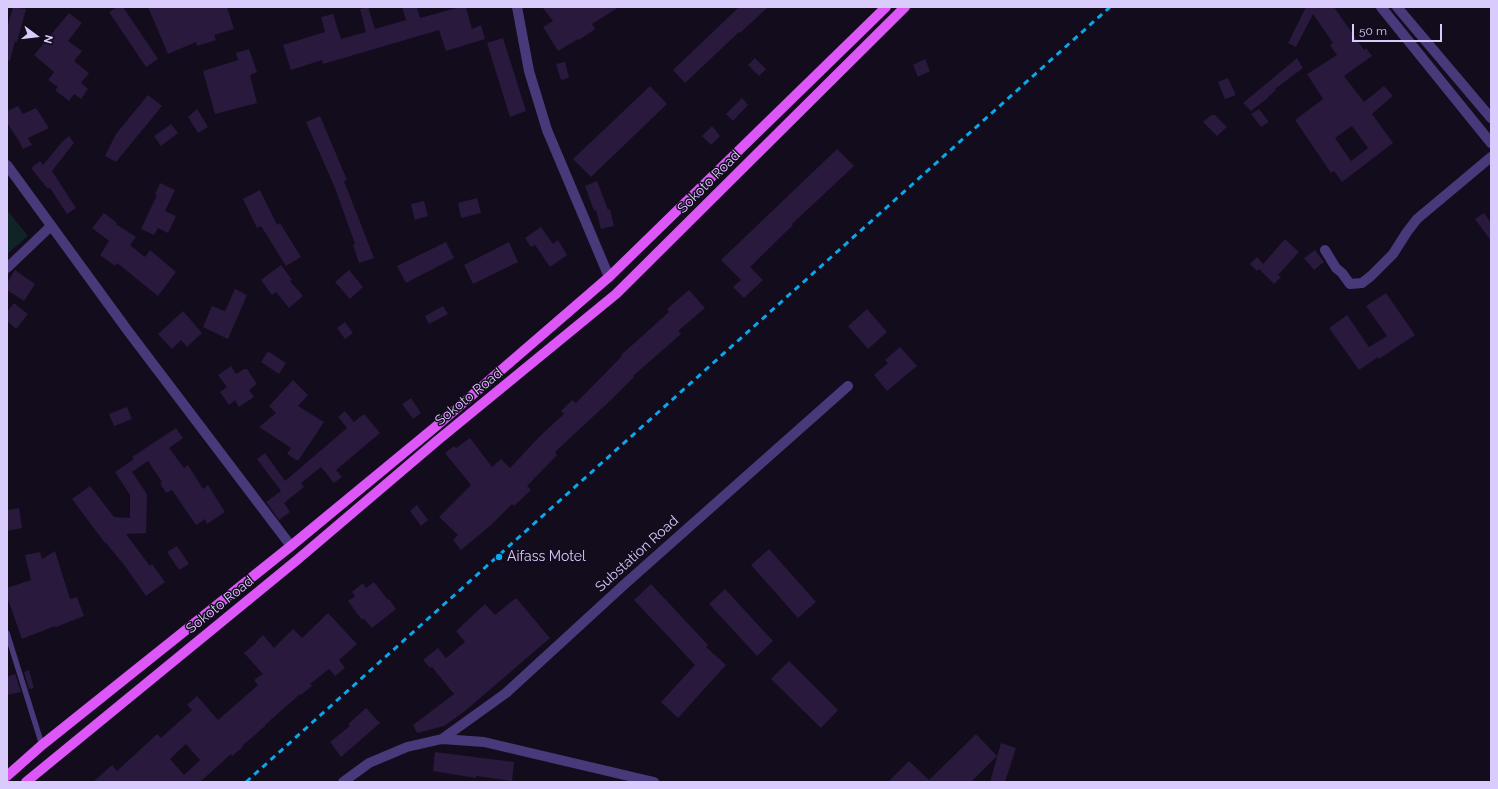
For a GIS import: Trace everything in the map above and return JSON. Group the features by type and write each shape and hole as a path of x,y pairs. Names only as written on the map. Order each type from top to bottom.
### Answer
{"main road":[{"name":"Sokoto Road","path":"7,776 42,745 291,546 434,428 609,276 886,7"},
{"name":"Sokoto Road","path":"26,782 297,560 438,440 616,294 906,7"},
{"path":"135,671 145,684"}],"street":[{"path":"517,7 529,71 547,130 609,276"},
{"path":"1381,7 1491,143"},
{"path":"1397,7 1491,118"},
{"path":"1324,250 1336,268 1350,284 1362,283 1393,254 1417,219 1491,157"},
{"path":"7,165 128,331 291,546"},
{"path":"7,268 51,226"},
{"name":"Substation Road","path":"442,739 506,693 644,567 848,386"},
{"path":"343,782 369,763 407,746 442,739 484,742 654,782"}],"lane":[{"path":"7,633 42,745"}],"green space":[{"path":"7,210 28,236 7,254"}],"building":[{"path":"13,7 26,9 10,61 7,60 7,28"},
{"path":"117,7 123,7 158,59 146,67 109,12"},
{"path":"148,7 227,7 234,29 214,35 216,40 197,46 196,42 168,54"},
{"path":"368,7 375,29 406,20 402,7 417,7 420,18 460,7 466,7 472,29 481,25 485,39 446,51 439,30 323,64 322,60 291,70 283,45 325,32 321,17 333,14 341,39 366,32 360,9"},
{"path":"542,7 619,7 592,24 595,29 579,40 578,39 558,51 543,27 553,21"},
{"path":"739,7 768,7 685,83 673,70"},
{"path":"1306,7 1334,7 1364,50 1366,48 1372,56 1344,76 1364,102 1384,86 1393,96 1372,114 1393,143 1342,182 1334,171 1331,173 1295,120 1323,99 1307,74 1337,55 1330,45 1333,43 1313,14 1296,47 1288,43","holes":["1352,126 1368,148 1351,161 1335,138"]},
{"path":"69,13 82,23 68,41 82,51 74,61 89,73 81,83 88,89 81,99 74,94 69,101 55,90 58,87 48,80 54,72 34,55"},
{"path":"503,38 526,111 510,117 487,43"},
{"path":"249,49 257,72 250,75 257,103 215,114 203,71 238,60 236,53"},
{"path":"755,58 766,69 759,76 748,65"},
{"path":"1297,58 1303,68 1275,89 1276,90 1268,98 1251,111 1243,103"},
{"path":"925,59 930,71 918,77 913,65"},
{"path":"565,62 569,78 561,80 556,64"},
{"path":"1228,78 1236,95 1225,99 1218,82"},
{"path":"650,86 667,104 591,177 573,159"},
{"path":"148,95 162,106 116,162 105,156 116,134"},
{"path":"742,98 748,105 733,121 726,114"},
{"path":"18,106 23,114 36,108 49,128 28,138 32,145 23,149 7,123 7,111"},
{"path":"197,109 208,127 198,133 188,117"},
{"path":"1259,109 1269,122 1261,127 1251,114"},
{"path":"1211,115 1215,115 1227,127 1217,136 1203,122"},
{"path":"320,116 347,180 344,181 374,258 359,263 353,245 355,244 335,188 306,122"},
{"path":"171,124 178,133 161,146 154,136"},
{"path":"712,126 720,136 711,145 702,136"},
{"path":"69,136 74,143 52,171 76,208 67,214 50,188 48,189 31,168 40,161 43,165 62,142"},
{"path":"837,149 854,166 792,224 793,225 750,267 763,280 744,298 733,287 741,280 721,260"},
{"path":"597,181 608,210 610,209 614,226 601,229 596,210 594,211 585,186"},
{"path":"160,183 175,190 165,211 176,216 168,233 158,228 154,235 141,229 157,195 155,194"},
{"path":"260,190 277,225 280,223 301,257 286,266 261,226 257,228 243,199"},
{"path":"477,198 481,213 461,218 458,203"},
{"path":"424,201 428,216 415,220 411,204"},
{"path":"104,213 117,223 116,224 136,237 130,245 145,257 150,250 176,272 158,296 117,263 115,266 100,255 109,241 92,228"},
{"path":"1484,213 1491,223 1491,241 1475,219"},
{"path":"541,227 553,244 558,240 567,255 550,267 535,245 531,247 525,238"},
{"path":"1285,239 1299,252 1278,275 1281,277 1274,284 1259,269 1257,271 1250,264 1257,257 1263,264"},
{"path":"446,242 454,258 406,283 397,266"},
{"path":"509,242 518,262 473,284 464,265"},
{"path":"1315,250 1324,262 1314,270 1304,258"},
{"path":"281,265 292,280 290,281 303,296 289,308 276,292 272,295 261,280"},
{"path":"15,270 35,284 24,301 7,290 7,283"},
{"path":"349,270 363,287 350,299 335,282"},
{"path":"235,289 247,295 228,339 203,327 212,306 225,311"},
{"path":"689,290 705,308 678,331 681,334 633,376 634,377 612,399 555,452 557,455 527,486 531,490 514,506 512,504 491,525 461,550 453,540 458,535 439,517 471,485 445,453 454,446 456,448 470,438 492,467 501,459 510,468 539,437 564,414 561,411 572,400 576,403 622,356 621,355 669,312 667,309"},
{"path":"1386,293 1415,335 1379,359 1378,357 1359,370 1329,328 1347,315 1369,347 1387,336 1366,306"},
{"path":"14,303 28,314 16,329 7,321 7,312"},
{"path":"443,306 448,314 429,324 425,316"},
{"path":"867,309 887,332 868,349 848,326"},
{"path":"183,311 202,333 187,347 181,340 172,349 158,334"},
{"path":"345,322 353,333 345,339 337,328"},
{"path":"900,347 917,366 887,391 874,375 888,363 885,360"},
{"path":"268,351 286,363 279,374 261,362"},
{"path":"231,366 236,374 244,369 247,369 257,384 249,390 254,397 239,407 235,400 229,405 220,392 227,387 218,375"},
{"path":"293,380 308,395 298,406 324,422 298,461 287,454 291,448 259,427 276,413 269,406"},
{"path":"411,398 421,413 413,419 402,404"},
{"path":"127,407 132,419 114,426 109,414"},
{"path":"345,411 354,422 364,414 380,433 336,470 342,477 334,483 321,467 301,483 304,487 284,503 290,512 279,520 266,502 281,491 257,459 265,453 285,481 347,428 338,417"},
{"path":"176,428 183,438 169,448 184,468 188,465 203,489 208,485 225,512 207,524 205,519 196,525 172,490 166,493 160,483 162,482 148,461 132,472 147,494 146,533 126,534 150,566 152,564 165,582 146,596 125,566 105,543 72,499 90,486 114,517 130,518 130,495 115,472 134,459 132,457"},
{"path":"417,505 428,520 421,526 410,511"},
{"path":"19,508 22,528 7,531 7,510"},
{"path":"177,546 189,564 179,570 167,552"},
{"path":"769,549 816,602 798,618 751,565"},
{"path":"55,551 70,599 77,597 84,616 22,639 7,597 7,588 31,580 25,555 40,552 42,559"},
{"path":"374,582 396,609 372,628 363,618 362,620 348,601 355,596 352,592 363,583 366,588"},
{"path":"651,584 708,645 706,647 726,665 678,718 661,702 695,665 634,600"},
{"path":"725,589 773,641 757,656 709,604"},
{"path":"516,598 550,638 465,711 444,726 417,733 413,725 454,694 432,667 430,668 423,660 438,648 446,658 465,642 456,631 485,604 495,615"},
{"path":"328,613 357,644 339,660 345,668 335,676 329,669 310,684 312,686 301,695 300,694 242,746 243,747 232,756 231,754 200,782 93,782 112,765 117,771 157,734 161,738 192,710 187,705 197,696 218,720 258,685 254,680 263,674 244,653 263,635 274,648 293,629 302,638","holes":["186,744 200,760 184,775 170,759"]},
{"path":"789,661 838,710 821,728 771,679"},
{"path":"29,670 34,688 29,689 24,672"},
{"path":"15,674 21,692 7,695 7,677"},
{"path":"366,708 380,723 341,757 330,742 350,726 348,724"},
{"path":"976,734 997,756 971,782 888,782 909,761 929,780"},
{"path":"1001,743 1016,748 1005,782 990,782"},
{"path":"435,752 514,762 512,781 476,776 476,778 433,771"}],"railway":[{"path":"246,782 1110,7"}],"place":[{"name":"Aifass Motel","path":"499,557"}]}
